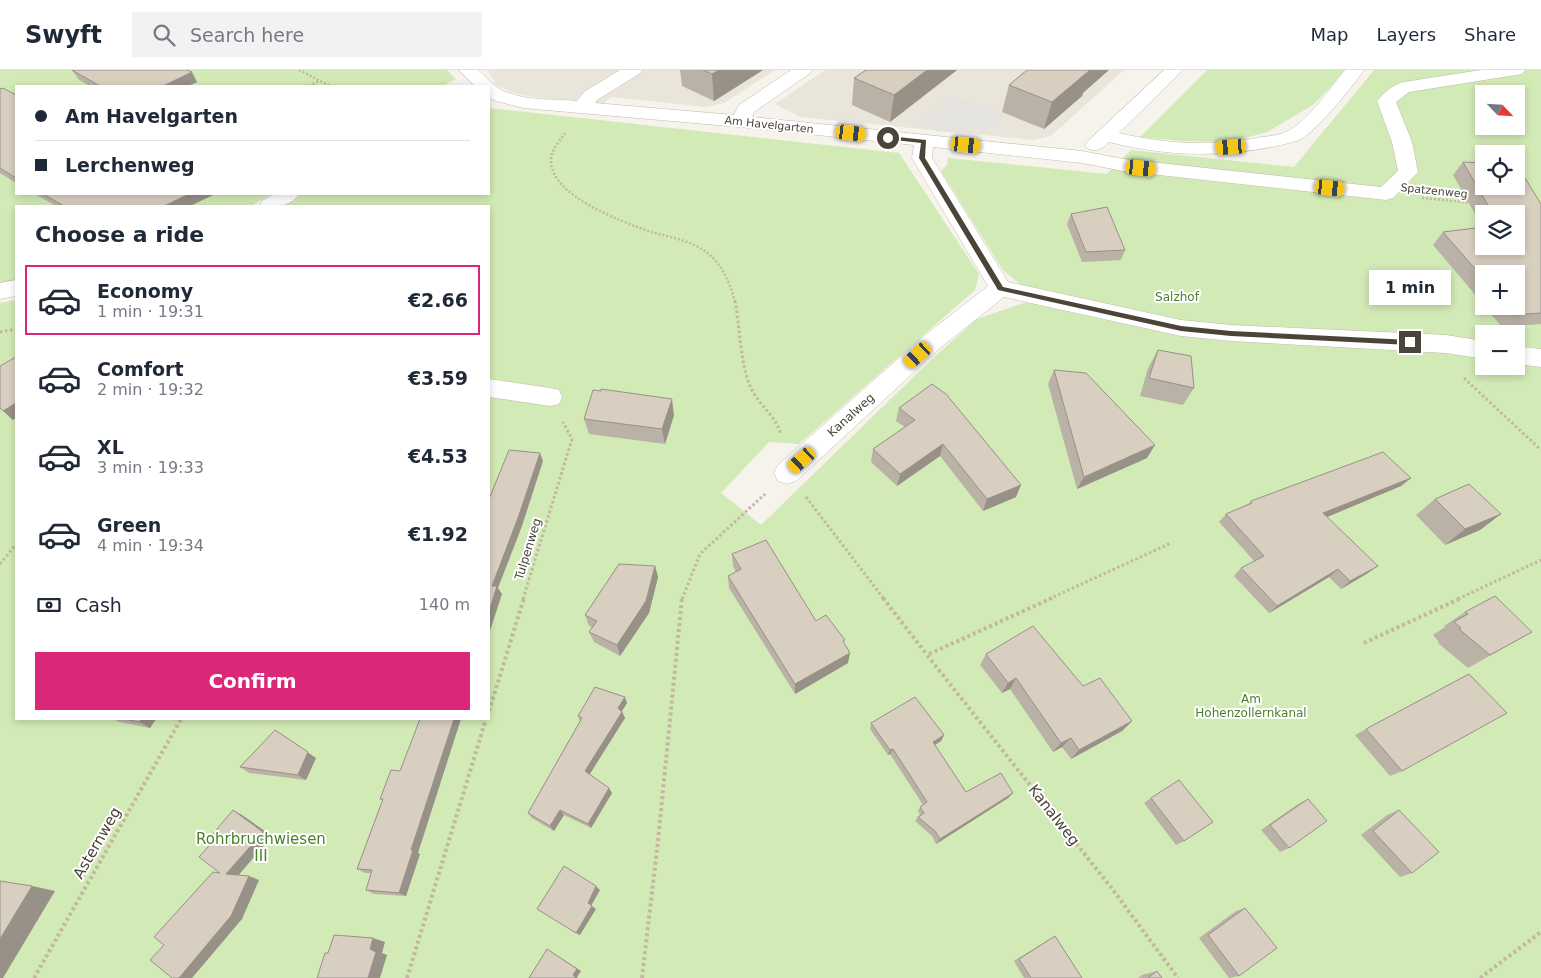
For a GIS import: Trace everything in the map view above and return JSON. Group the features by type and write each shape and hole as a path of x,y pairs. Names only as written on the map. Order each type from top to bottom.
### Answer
{"street":[{"path":"468,70 484,85"},
{"path":"583,107 590,96 633,70"},
{"path":"740,121 746,109 803,70"},
{"path":"1082,157 1174,70"},
{"path":"1105,135 1134,144 1210,148 1252,146 1294,135 1318,112 1355,70"},
{"path":"1386,194 1408,172 1402,142 1386,101 1404,87 1516,70"},
{"name":"Am Havelgarten","path":"490,90 499,96 523,102 740,121 924,142 1082,157 1123,165 1386,194"},
{"path":"924,142 922,158 1000,288 1181,328 1231,333 1428,343 1475,349"},
{"path":"271,205 287,195"},
{"path":"0,291 15,288"},
{"name":"Kanalweg","path":"788,473 932,342 1000,288"},
{"path":"1525,356 1541,358"},
{"path":"490,388 550,397"}],"path":[{"path":"299,70 328,85"},
{"path":"311,85 319,80"},
{"path":"583,107 572,120 551,159 552,169 559,182 581,200 613,216 648,231 690,244 710,256 724,272 736,304 746,377 757,400 780,424 788,473 700,554 682,597 658,841 642,978"},
{"name":"Spatzenweg","path":"1386,194 1481,204"},
{"path":"0,332 15,329"},
{"path":"1428,343 1541,450"},
{"name":"Tulpenweg","path":"490,708 572,439 550,397"},
{"name":"Kanalweg","path":"788,473 927,655 1113,890 1178,978"},
{"path":"927,655 1171,543"},
{"path":"0,564 15,545"},
{"path":"1364,643 1541,560"},
{"name":"Asternweg","path":"34,978 180,720"},
{"path":"406,978 486,720"},
{"path":"1480,978 1541,932"}],"shaded area":[{"path":"488,70 775,70 724,103 705,107 612,97 602,104 534,97 514,93 496,85"},
{"path":"825,70 1124,70 1051,136 1033,140 800,117 775,104"},
{"path":"953,96 1005,116 984,133 967,126 960,133 936,131 918,123"}],"green space":[{"path":"0,70 447,70 456,79 445,85 15,85 15,195 269,195 253,205 15,205 15,282 0,281"},
{"path":"1207,70 1347,70 1313,105 1267,132 1231,142 1182,141 1140,137"},
{"path":"1374,70 1541,70 1541,978 0,978 0,303 15,300 15,720 490,720 490,205 284,205 300,195 490,195 490,108 899,153 979,274 975,290 799,444 769,442 721,493 761,525 934,357 977,319 1030,301 1031,288 1020,284 1003,270 941,171 947,165 948,158 1107,174 1131,150 1294,167"}],"building":[{"path":"72,70 187,70 192,72 165,85 98,85"},
{"path":"703,70 719,70 712,74"},
{"path":"866,70 927,70 894,95 854,78"},
{"path":"1027,70 1090,70 1052,102 1009,85"},
{"path":"3,88 15,94 15,177 0,168 0,89"},
{"path":"1463,162 1475,163 1475,183"},
{"path":"1525,178 1541,204 1541,313 1525,314 1525,265 1475,265 1475,269 1443,232 1475,228 1475,255 1525,255 1525,205 1488,205 1482,195 1525,195"},
{"path":"45,195 187,195 166,205 62,205"},
{"path":"1107,207 1125,250 1086,252 1071,214"},
{"path":"1158,350 1191,356 1194,388 1149,378"},
{"path":"15,358 15,404 3,411 0,408 0,366"},
{"path":"1054,370 1086,373 1155,445 1084,477"},
{"path":"932,384 946,394 1021,485 987,499 943,444 900,474 873,449 915,420 899,408"},
{"path":"601,389 672,399 662,429 584,419 593,390 601,391"},
{"path":"509,450 540,453 492,586 497,586 490,609 490,497"},
{"path":"1383,452 1411,478 1323,513 1378,566 1350,581 1338,569 1277,606 1241,568 1264,556 1226,514 1252,503 1251,501"},
{"path":"1469,484 1501,514 1465,529 1435,499"},
{"path":"766,540 816,621 826,615 845,640 843,641 850,653 795,684 728,576 741,569 732,554"},
{"path":"619,564 655,566 646,601 617,645 589,632 597,621 585,615"},
{"path":"1495,596 1532,632 1490,655 1459,629 1461,628 1454,622 1468,614 1465,612"},
{"path":"1033,626 1083,686 1100,678 1132,721 1079,750 1071,738 1061,743 1016,678 1008,683 986,654"},
{"path":"1469,674 1507,713 1402,771 1366,729"},
{"path":"595,687 625,697 618,708 622,712 585,771 609,788 588,824 560,810 550,826 528,813 582,718 578,716"},
{"path":"915,697 944,735 933,742 966,792 1001,773 1013,793 940,839 935,831 918,817 924,813 920,807 927,802 893,749 890,750 871,723"},
{"path":"420,720 454,720 411,850 413,850 399,893 366,890 372,870 357,869 383,799 380,799 391,770 400,771"},
{"path":"275,730 308,752 298,775 240,767"},
{"path":"1179,780 1213,822 1184,841 1151,798"},
{"path":"1308,799 1327,821 1289,848 1270,825"},
{"path":"233,810 263,832 226,874 249,876 231,916 179,978 172,978 150,960 164,945 154,937 213,872 220,873 199,857 215,839 212,835"},
{"path":"1399,810 1439,852 1412,873 1373,831"},
{"path":"564,866 596,886 588,903 592,906 576,933 537,909"},
{"path":"0,881 32,886 0,939"},
{"path":"1245,908 1277,948 1239,976 1208,935"},
{"path":"334,935 373,938 370,949 376,952 368,978 317,978 325,953 328,953"},
{"path":"1055,936 1082,978 1031,978 1019,959"},
{"path":"547,949 577,969 573,975 576,978 529,978"},
{"path":"1157,971 1162,978 1148,978"}],"route":[{"path":"888,138 924,142 922,158 1000,288 1181,328 1231,333 1410,342"}],"park label":[{"name":"Salzhof","path":"1177,297"},
{"name":"Am Hohenzollernkanal","path":"1251,706"},
{"name":"Rohrbruchwiesen III","path":"261,848"}]}
